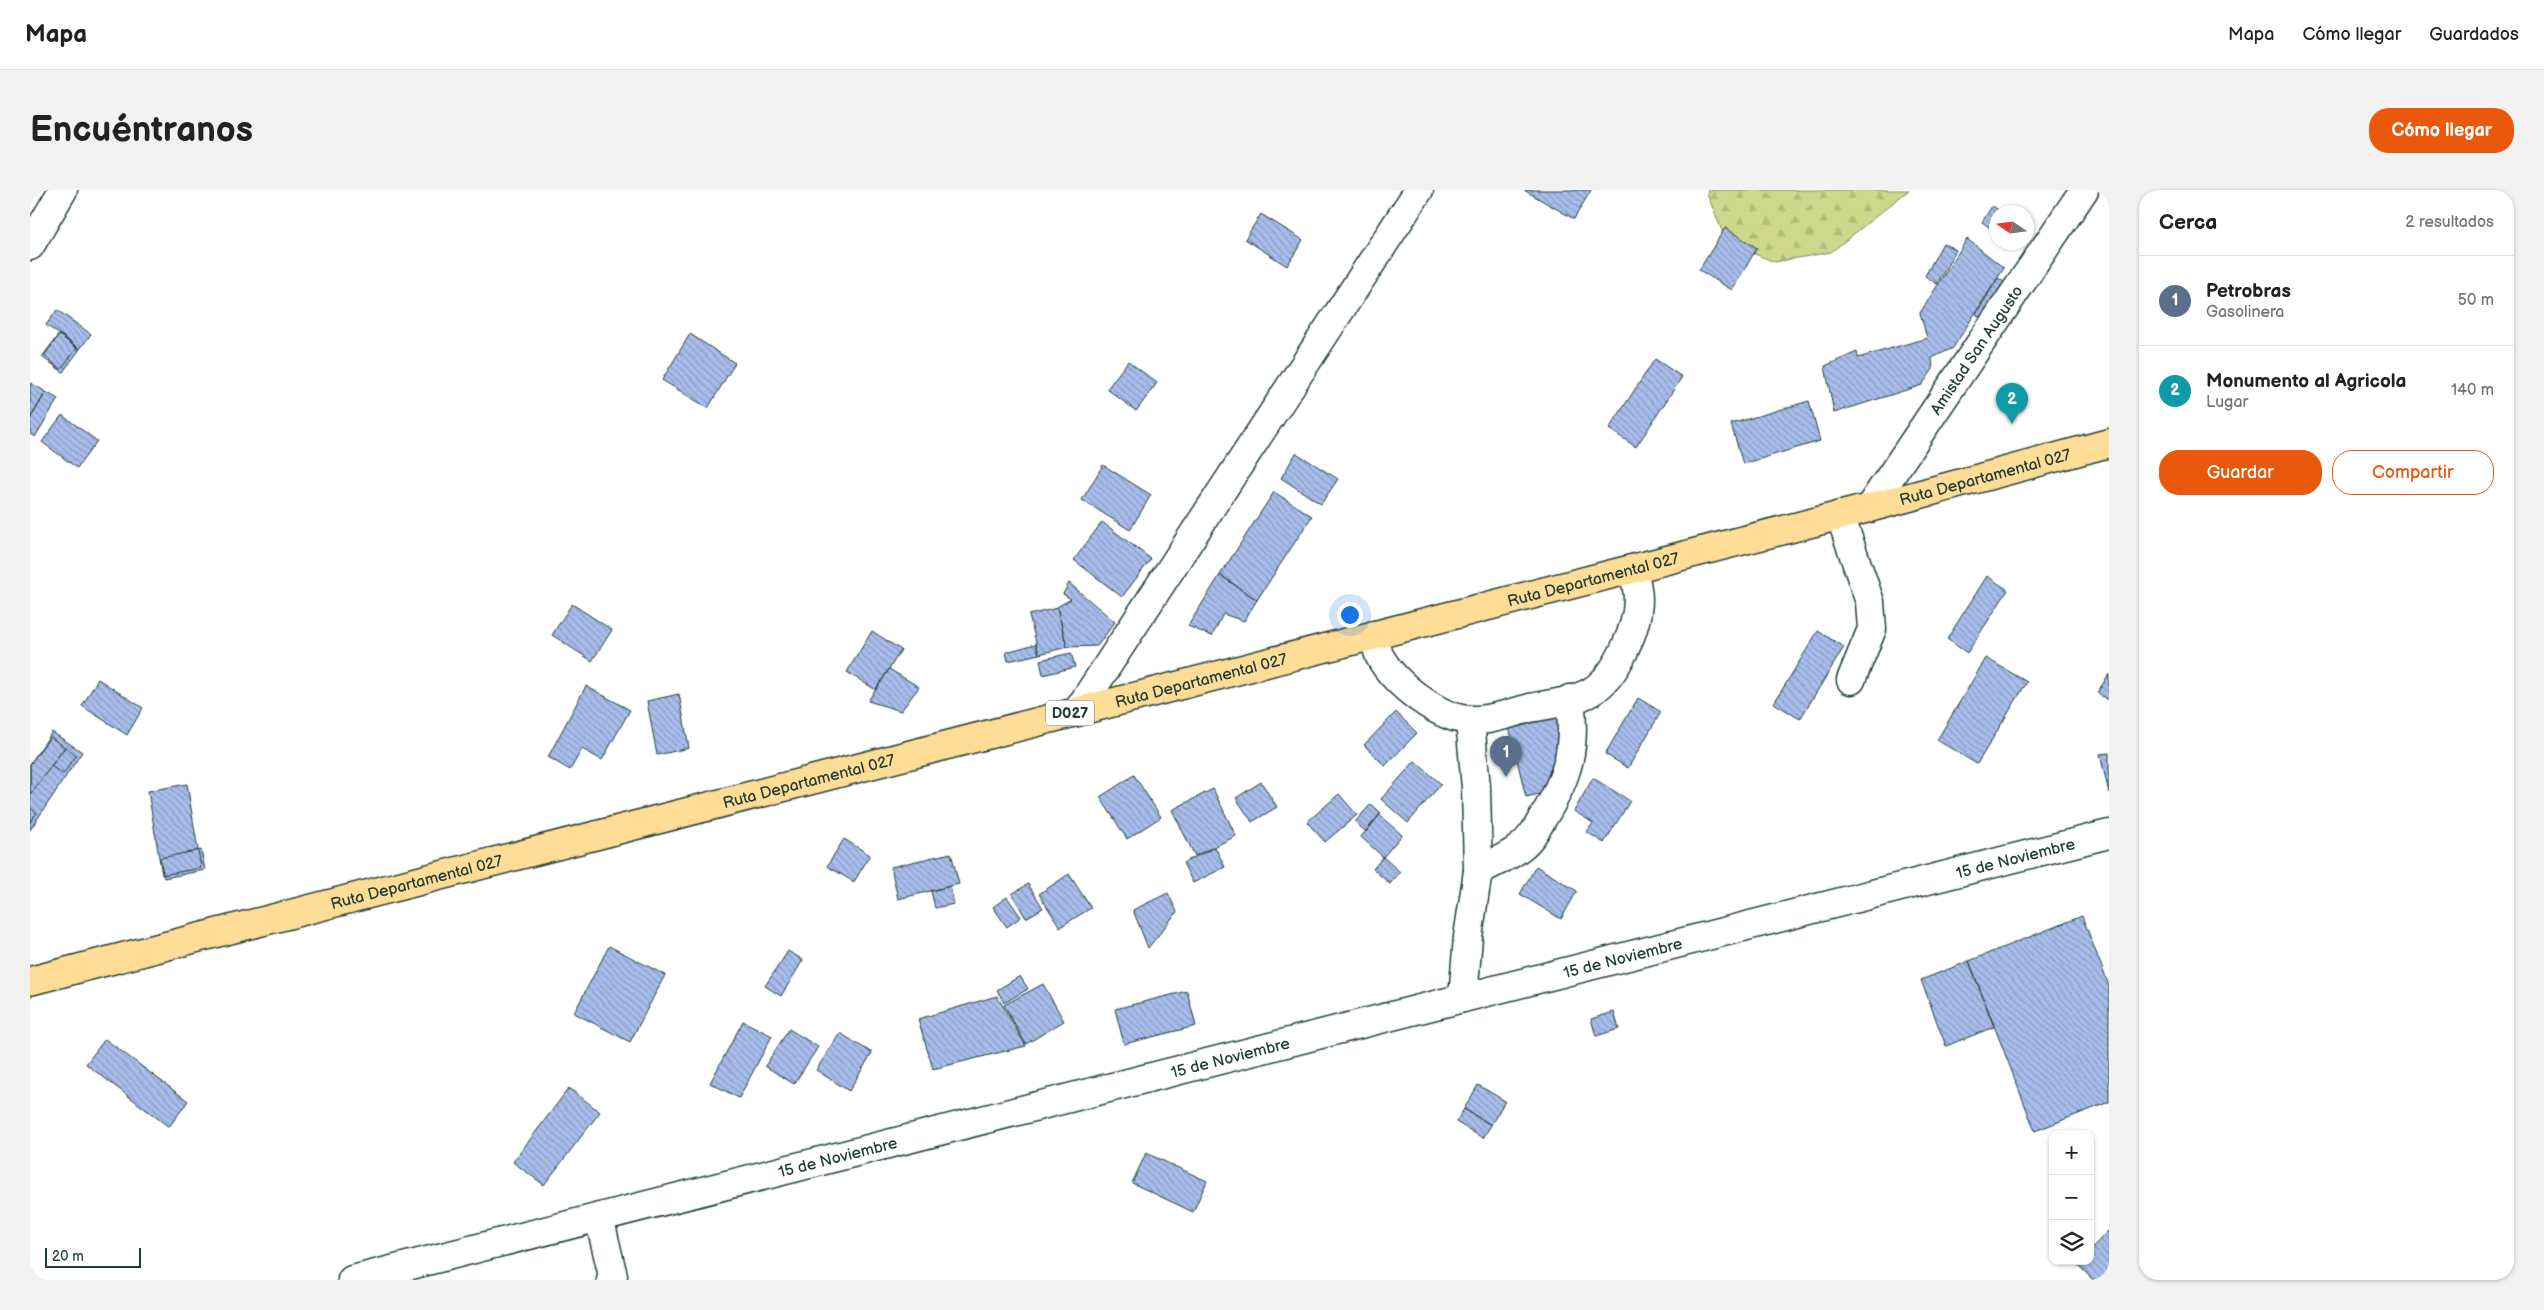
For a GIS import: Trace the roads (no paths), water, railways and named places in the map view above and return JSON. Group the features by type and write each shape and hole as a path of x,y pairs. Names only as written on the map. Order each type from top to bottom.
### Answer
{"main road":[{"name":"Ruta Departamental 027","path":"30,981 1869,508 2109,443"}],"street":[{"path":"30,246 63,190"},
{"path":"1077,712 1419,190"},
{"name":"Amistad San Augusto","path":"1869,508 2084,190"},
{"path":"1840,515 1870,602 1872,629 1850,680"},
{"path":"1374,635 1379,656 1402,684 1436,710 1455,718 1470,720 1570,699 1581,696 1600,686 1611,674 1620,659 1635,620 1638,598 1633,569"},
{"path":"1478,871 1519,849 1531,836 1558,792 1568,767 1574,728 1570,699"},
{"path":"1463,998 1468,937 1478,871 1476,788 1470,720"},
{"name":"15 de Noviembre","path":"352,1280 2109,834"},
{"path":"599,1217 614,1279"}],"place":[{"name":"Monumento al Agricola","path":"2012,424"},
{"name":"Petrobras","path":"1506,777"}]}
